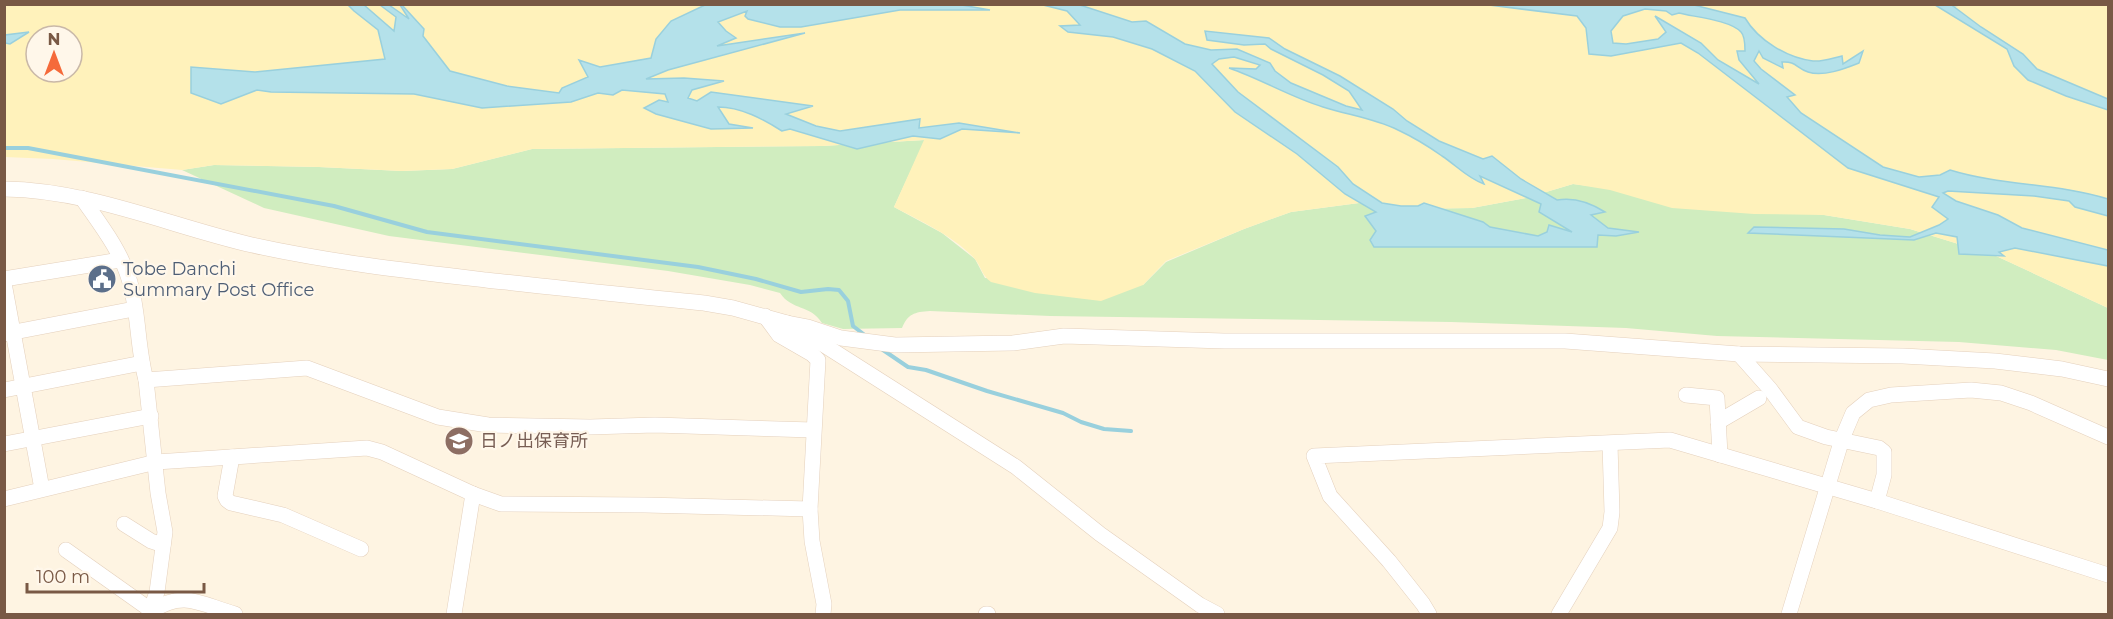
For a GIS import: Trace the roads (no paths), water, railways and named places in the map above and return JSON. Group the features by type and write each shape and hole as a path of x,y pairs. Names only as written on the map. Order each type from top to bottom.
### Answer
{"street":[{"path":"4,189 58,193 82,198 253,245 343,261 432,274 704,303 765,316 841,338 895,345 1013,343 1064,336 1224,341 1565,341 1738,354 1903,356 1995,361 2062,369 2109,379"},
{"path":"82,198 112,244 129,278 146,380 158,493 165,532 157,592 150,613"},
{"path":"42,489 23,386 9,333 4,281 120,260"},
{"path":"9,333 134,309"},
{"path":"765,316 779,335 812,354 818,360 810,509 812,541 824,604 823,615"},
{"path":"787,323 1016,467 1109,540 1217,615"},
{"path":"1738,354 1770,388 1798,427 1826,437 1879,448 1884,452 1884,475 1877,501"},
{"path":"4,390 142,363"},
{"path":"146,380 307,368 438,417 488,424 590,428 655,425 813,430"},
{"path":"1789,615 1842,439 1853,413 1869,400 1891,395 1971,390 2001,393 2031,403 2109,437"},
{"path":"1686,395 1717,398 1720,455"},
{"path":"1718,422 1759,398"},
{"path":"4,444 151,416"},
{"path":"1429,615 1395,568 1330,496 1314,456 1670,440 1877,501 2109,575"},
{"path":"1559,615 1610,528 1612,512 1610,444"},
{"path":"4,499 156,462 367,448 382,452 473,494 501,504 810,509"},
{"path":"232,457 225,496 231,503 283,515 361,549"},
{"path":"454,615 473,494"},
{"path":"124,524 151,541 164,545"},
{"path":"66,550 150,613"},
{"path":"150,613 164,603 187,599 235,615"}],"water":[{"path":"956,4 990,10 900,10 801,27 780,27 748,19 745,16 747,11 718,22 736,38 717,46 805,33 668,70 646,79 684,78 724,81 692,90 688,98 697,101 711,92 813,106 786,114 816,126 840,131 920,119 919,128 959,123 1020,133 962,129 940,139 913,136 857,149 790,129 782,131 752,114 735,109 718,107 729,124 753,128 711,129 656,114 644,108 659,100 668,102 665,94 622,90 613,95 598,93 571,102 482,108 414,94 257,90 221,104 191,93 191,67 255,72 385,59 378,30 348,5 364,5 394,31 396,17 380,5 389,5 409,19 400,5 402,5 424,29 423,36 450,71 507,86 559,93 562,88 588,77 579,60 600,67 651,58 656,39 671,21 705,5"},
{"path":"1043,5 1080,5 1132,22 1146,21 1185,44 1211,50 1237,49 1270,63 1275,71 1291,83 1346,106 1362,110 1349,91 1265,44 1244,45 1207,40 1205,31 1269,38 1285,49 1340,76 1439,141 1483,159 1492,156 1521,179 1557,200 1576,200 1600,209 1605,212 1591,215 1608,228 1639,232 1616,236 1598,235 1597,247 1374,247 1370,240 1376,231 1365,216 1376,212 1345,194 1297,154 1235,112 1195,71 1152,49 1113,37 1068,32 1060,26 1080,25 1067,11","holes":["1234,57 1260,65 1256,69 1229,68 1311,103 1398,130 1478,181 1484,184 1480,176 1541,204 1539,212 1572,232 1549,225 1547,232 1538,236 1490,227 1483,222 1424,203 1418,206 1382,203 1353,184 1338,167 1238,92 1212,64 1219,59"]},
{"path":"1489,5 1694,5 1745,18 1757,34 1774,47 1803,59 1820,61 1842,56 1843,64 1863,51 1859,63 1820,74 1808,72 1787,62 1782,62 1783,68 1763,58 1759,51 1754,61 1795,95 1787,97 1801,113 1883,167 1919,177 1940,175 1950,170 1989,179 2069,190 2108,199 2108,216 2075,207 2069,201 2034,196 1948,191 1943,193 1956,201 1998,215 2022,228 2108,250 2108,266 2015,248 1999,252 2004,256 1959,254 1957,237 1936,233 1914,240 1748,233 1754,227 1844,229 1910,237 1948,219 1932,207 1939,197 1848,168 1698,53 1681,43 1611,56 1589,54 1586,28 1577,16","holes":["1645,9 1666,11 1672,15 1679,13 1721,22 1736,28 1742,34 1745,43 1745,51 1737,51 1739,60 1759,84 1718,60 1701,43 1655,16 1666,32 1658,39 1626,44 1613,43 1611,31 1623,16"]},
{"path":"1935,5 1960,5 1953,6 2023,54 2037,69 2108,99 2108,110 2028,80 2014,66 2007,49"},
{"path":"24,33 24,35 10,44 5,43 5,35"}],"waterway":[{"path":"4,148 28,148 334,206 427,232 698,267 756,279 801,292 839,290 848,301 853,326 866,336"},
{"path":"883,350 908,367 926,370 1063,413 1081,422 1104,429 1131,431"}],"place":[{"name":"Tobe Danchi Summary Post Office","path":"102,279"},
{"name":"日ノ出保育所","path":"459,441"}]}
